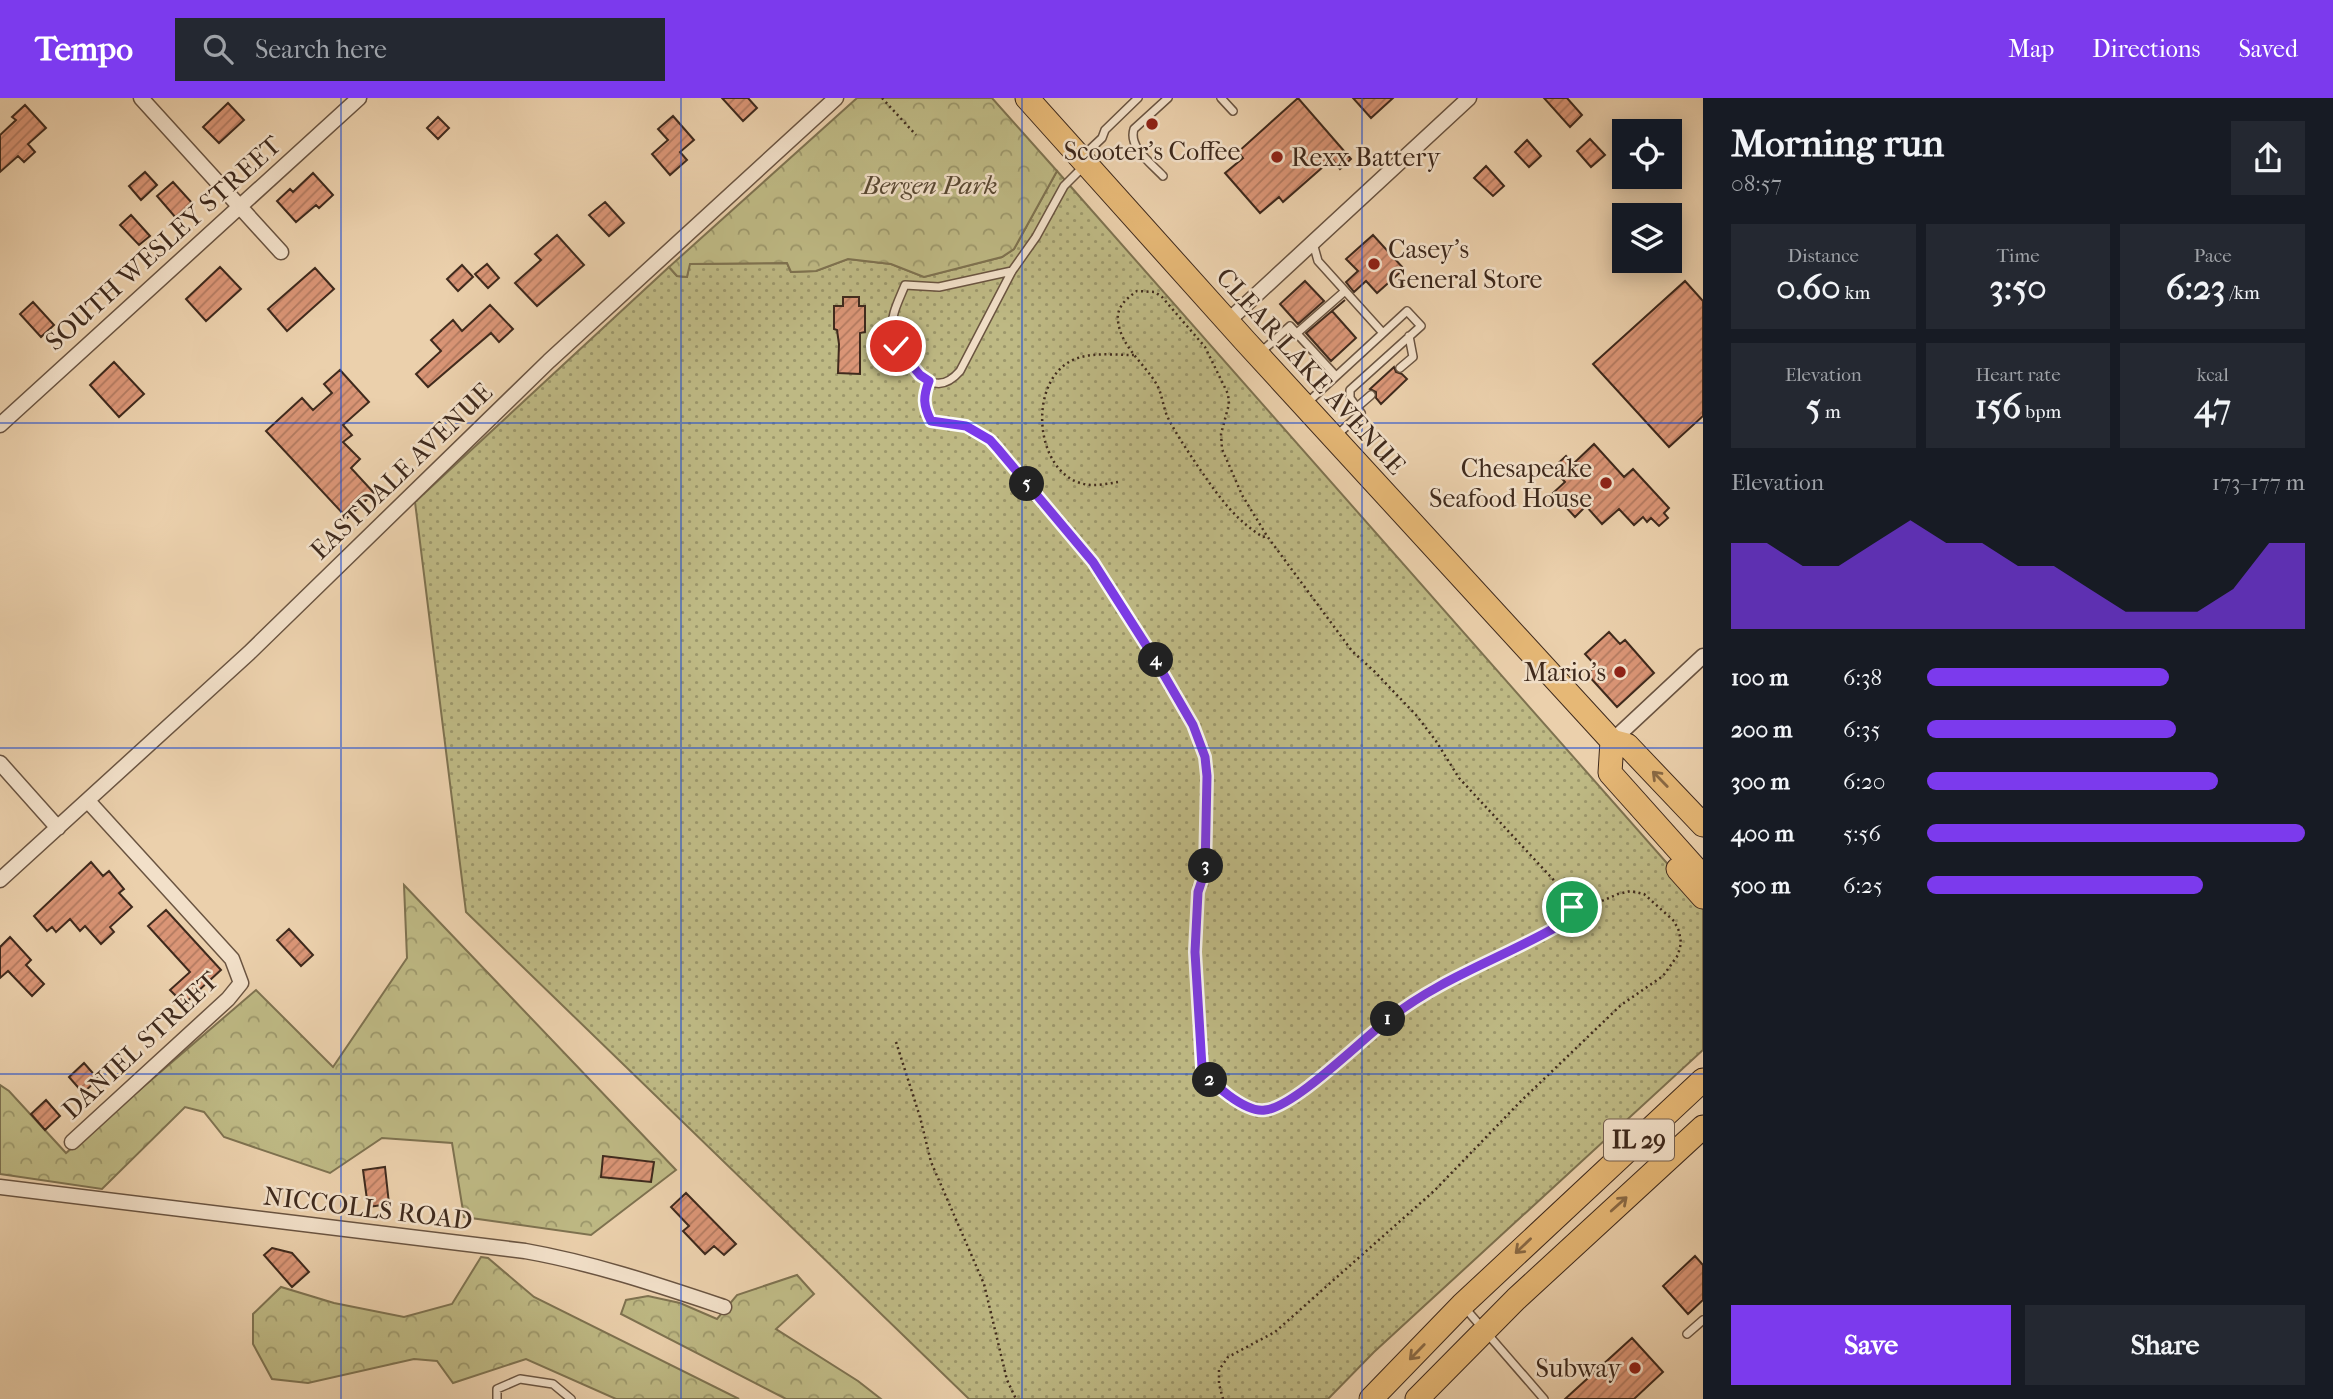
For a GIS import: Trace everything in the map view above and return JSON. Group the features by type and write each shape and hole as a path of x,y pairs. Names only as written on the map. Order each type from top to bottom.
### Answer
{"main road":[{"name":"CLEAR LAKE AVENUE","path":"1027,98 1612,741 1627,745 1703,825"},
{"path":"1612,741 1610,773 1703,877"},
{"path":"1655,825 1656,845 1703,897"},
{"name":"IL 29","path":"1371,1399 1462,1305 1703,1080"},
{"name":"IL 29","path":"1417,1399 1516,1298 1703,1128"}],"street":[{"path":"141,98 281,252"},
{"name":"SOUTH WESLEY STREET","path":"0,425 359,98"},
{"name":"EASTDALE AVENUE","path":"0,880 249,653 409,495 570,342 836,98"},
{"path":"1228,321 1469,98"},
{"path":"1612,741 1703,656"},
{"path":"0,763 58,828"},
{"name":"DANIEL STREET","path":"72,1142 241,984 232,959 88,800"},
{"name":"NICCOLLS ROAD","path":"0,1188 525,1251 567,1258 724,1307"}],"lane":[{"path":"1012,271 939,287 905,285 892,322 892,335 896,346 920,375 929,381 943,383 952,380 960,371 1012,271 1036,237 1063,186 1102,138 1105,130 1138,98"},
{"path":"1163,176 1135,146 1132,134 1134,129 1168,98"},
{"path":"1221,98 1233,111"},
{"path":"1313,242 1318,261 1383,333"},
{"path":"1297,333 1345,291"},
{"path":"1304,405 1407,310 1421,326 1350,390 1350,398 1360,413 1334,438"},
{"path":"1258,355 1290,326 1336,376"},
{"path":"1400,368 1413,357 1409,336"},
{"path":"1356,408 1371,395"},
{"path":"1462,1305 1544,1399"},
{"path":"1687,1334 1703,1320"},
{"path":"496,1399 497,1389 520,1379 553,1384 571,1399"}],"path":[{"path":"882,98 916,135"},
{"path":"929,381 923,397 924,408 931,421 966,426 990,440 1093,562 1183,704 1200,742 1207,776 1206,859 1198,892 1195,974 1202,1067 1206,1077 1247,1107 1257,1111 1267,1110 1300,1092 1398,1012 1464,974 1558,926 1568,918 1572,907 1572,901 1562,889 1459,778 1416,715 1347,645 1268,536 1242,495 1222,449 1221,434 1228,394 1205,347 1162,297 1155,292 1137,291 1121,305 1118,313 1120,331 1157,386 1175,432 1219,497 1248,528 1263,537 1268,536"},
{"path":"1118,482 1081,483 1061,471 1046,448 1043,416 1050,384 1064,366 1084,357 1134,355"},
{"path":"1223,1399 1219,1370 1228,1357 1275,1332 1434,1191 1521,1101 1621,1004 1663,976 1678,955 1681,943 1674,921 1644,894 1631,891 1588,907 1572,907"},
{"path":"896,1042 931,1162 984,1284 1007,1380 1016,1399"}],"green space":[{"name":"Bergen Park","path":"857,98 992,98 1057,171 1014,249 1002,257 924,277 891,264 848,259 816,271 791,272 787,263 690,264 687,277 677,276 669,267"},
{"path":"1057,171 1703,904 1703,1050 1374,1352 1328,1399 969,1399 466,912 415,502 669,267 677,276 687,277 689,264 787,263 791,272 816,271 848,259 891,264 924,277 1002,257 1014,249"},
{"path":"404,885 676,1170 591,1235 464,1217 452,1143 382,1138 330,1173 224,1137 204,1112 185,1107 102,1189 0,1174 0,1085 9,1091 66,1153 256,990 333,1067 407,958"},
{"path":"481,1257 488,1258 534,1297 739,1399 616,1399 526,1359 453,1383 437,1361 414,1359 308,1383 272,1379 253,1344 253,1314 281,1287 334,1303 404,1317 452,1304"},
{"path":"797,1275 814,1294 776,1329 858,1381 881,1399 786,1399 621,1314 626,1300 648,1296 680,1303 717,1319 737,1295"}],"building":[{"path":"722,98 748,98 757,108 743,121"},
{"path":"1298,98 1351,159 1340,169 1332,159 1283,202 1279,197 1260,213 1225,173 1243,158 1238,152"},
{"path":"1353,98 1393,98 1371,118"},
{"path":"1544,98 1567,98 1582,115 1570,127"},
{"path":"228,103 244,120 219,143 203,127"},
{"path":"25,105 46,128 28,144 35,152 24,162 18,156 0,172 0,135 16,120 12,117"},
{"path":"673,116 694,140 680,152 687,160 670,175 652,154 668,140 658,129"},
{"path":"438,117 449,128 438,139 427,128"},
{"path":"1590,139 1605,155 1591,167 1577,151"},
{"path":"1527,140 1541,156 1529,167 1515,152"},
{"path":"1486,166 1504,186 1493,196 1474,178"},
{"path":"145,172 157,185 141,200 129,186"},
{"path":"313,173 333,195 319,208 316,205 296,222 277,201 290,189 293,192"},
{"path":"173,182 192,203 176,218 157,196"},
{"path":"605,202 624,223 609,236 589,215"},
{"path":"131,215 150,236 139,245 120,225"},
{"path":"557,235 584,265 537,306 515,283 541,260 535,254"},
{"path":"1373,235 1404,269 1377,293 1366,281 1354,292 1346,282 1358,271 1346,259"},
{"path":"487,264 499,278 488,288 475,274"},
{"path":"462,265 473,277 458,291 447,279"},
{"path":"220,267 241,289 206,321 186,299"},
{"path":"315,268 334,289 287,331 268,309"},
{"path":"1305,281 1324,301 1298,324 1280,304"},
{"path":"1685,281 1703,301 1703,416 1669,447 1593,364"},
{"path":"843,297 859,297 859,306 865,306 865,332 860,333 860,374 838,373 839,344 837,330 834,329 834,306 843,306"},
{"path":"33,302 54,325 41,337 20,314"},
{"path":"490,305 513,329 499,342 491,333 428,387 416,374 441,351 431,340 453,320 462,331"},
{"path":"1332,311 1356,338 1331,361 1306,333"},
{"path":"114,362 144,394 119,417 90,385"},
{"path":"1394,367 1396,372 1407,379 1381,404 1376,398 1376,392 1370,389"},
{"path":"340,370 369,402 343,425 352,435 343,442 360,459 351,468 374,493 347,518 266,431 302,398 313,410 332,393 324,384"},
{"path":"1594,444 1624,477 1633,469 1669,508 1664,513 1668,518 1659,526 1651,518 1647,522 1643,517 1634,525 1619,509 1602,524 1586,506 1575,517 1553,493 1565,482 1553,468 1566,456 1573,464"},
{"path":"1609,632 1620,644 1625,640 1654,673 1617,707 1587,674 1596,666 1585,654"},
{"path":"91,862 103,876 109,871 124,889 119,893 132,907 110,927 114,932 101,944 85,926 80,931 70,919 56,932 52,927 47,931 34,916"},
{"path":"166,910 221,970 184,1004 170,990 190,972 148,926"},
{"path":"289,929 313,955 301,966 277,940"},
{"path":"10,937 31,960 26,965 44,984 32,996 8,971 0,978 0,947"},
{"path":"84,1063 98,1079 83,1093 69,1077"},
{"path":"46,1100 60,1116 45,1130 31,1114"},
{"path":"603,1156 654,1162 651,1182 601,1177"},
{"path":"385,1167 389,1204 368,1207 363,1170"},
{"path":"686,1193 736,1244 724,1255 714,1246 705,1254 683,1231 689,1226 671,1207"},
{"path":"272,1248 292,1253 309,1272 292,1287 264,1255"},
{"path":"1695,1256 1703,1265 1703,1300 1688,1314 1663,1286"},
{"path":"1632,1338 1663,1372 1634,1399 1565,1399"}],"place":[{"name":"Scooter's Coffee","path":"1152,124"},
{"name":"Rexx Battery","path":"1277,157"},
{"name":"Casey's General Store","path":"1374,264"},
{"name":"Chesapeake Seafood House","path":"1606,483"},
{"name":"Mario's","path":"1620,672"},
{"name":"Subway","path":"1635,1368"}],"route":[{"path":"896,346 920,375 929,381 923,397 924,408 931,421 966,426 990,440 1093,562 1183,704 1193,725 1205,757 1207,776 1206,859 1198,892 1195,952 1202,1067 1206,1077 1247,1107 1257,1111 1283,1103 1375,1032 1386,1020 1464,974 1558,926 1568,918 1572,907"}]}
